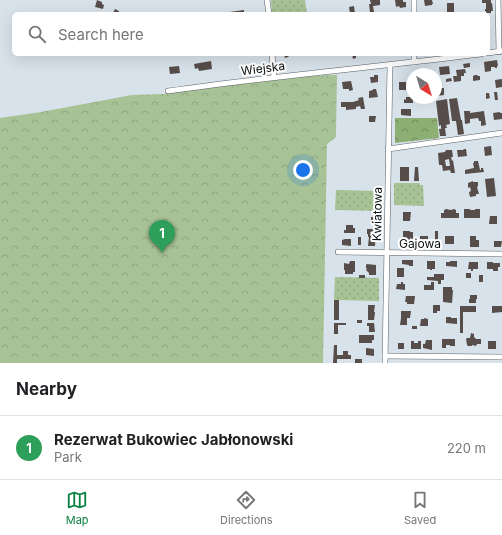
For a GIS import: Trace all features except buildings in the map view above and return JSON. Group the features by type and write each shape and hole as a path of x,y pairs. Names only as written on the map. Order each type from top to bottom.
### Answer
{"street":[{"path":"267,0 268,12"},
{"path":"414,0 414,12"},
{"path":"490,53 500,52 498,0"},
{"path":"272,56 274,77"},
{"path":"414,56 414,62"},
{"name":"Wiejska","path":"168,91 274,77 464,56"},
{"name":"Kwiatowa","path":"385,363 390,65"},
{"path":"388,149 502,133"},
{"name":"Gajowa","path":"338,252 502,254"},
{"path":"385,356 502,357"}],"green space":[{"path":"271,0 305,0 307,12 272,12"},
{"path":"337,75 336,137 327,144 323,363 0,363 0,118 132,95 164,94 311,76"},
{"path":"395,118 437,118 439,138 395,143"},
{"path":"394,183 420,183 420,185 423,185 424,206 394,205"},
{"path":"336,190 380,191 380,211 335,210"},
{"path":"335,277 379,278 379,301 334,300"}],"place":[{"name":"Rezerwat Bukowiec Jabłonowski","path":"162,253"}]}
